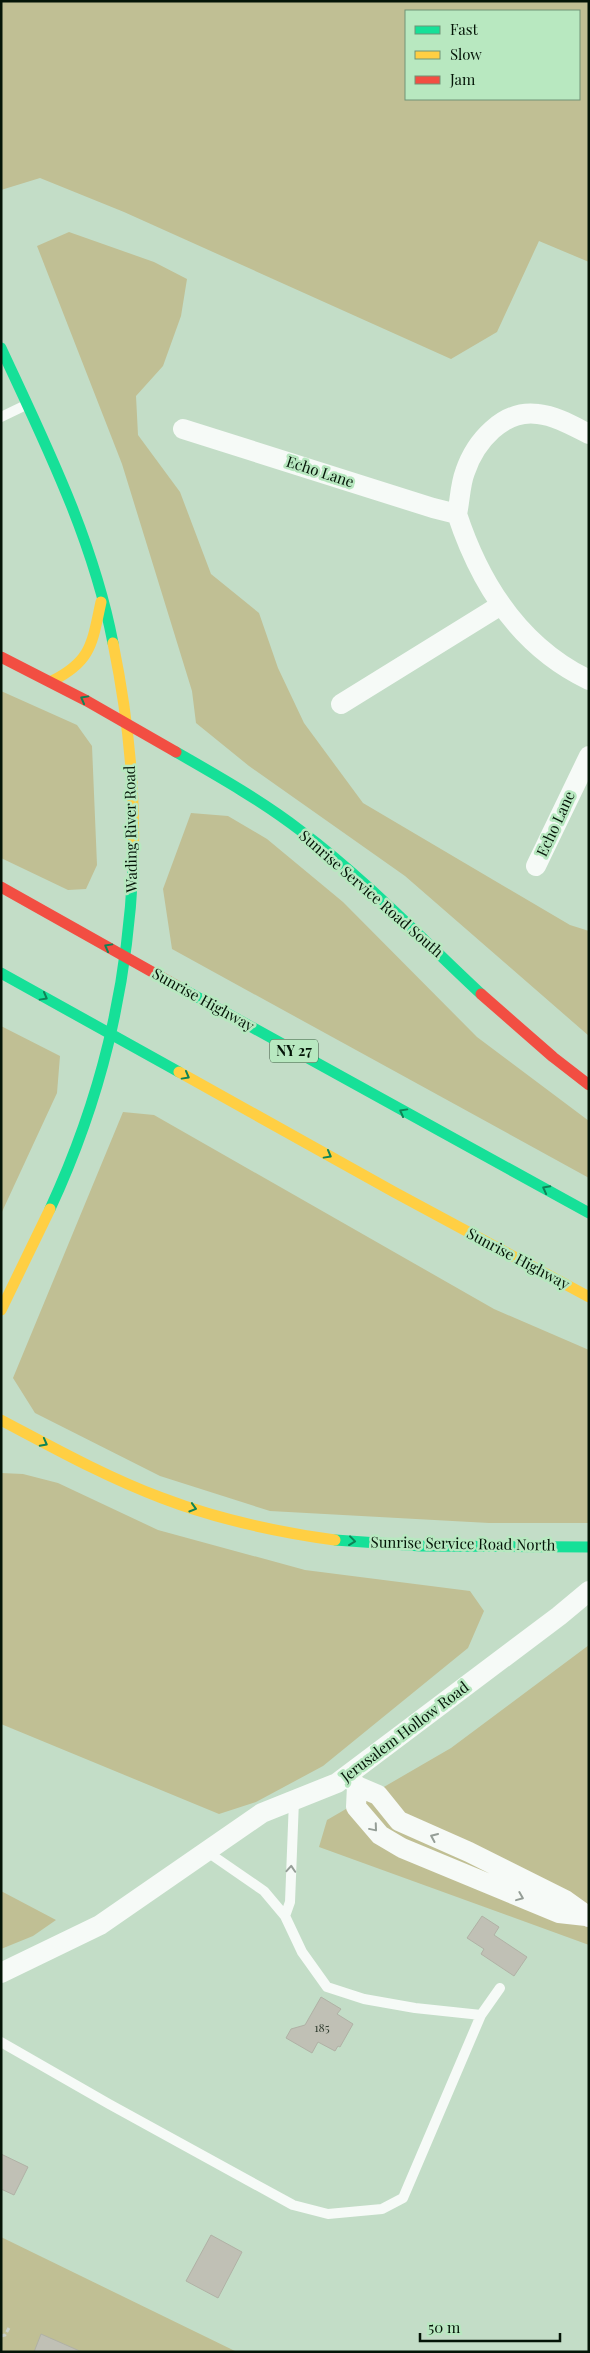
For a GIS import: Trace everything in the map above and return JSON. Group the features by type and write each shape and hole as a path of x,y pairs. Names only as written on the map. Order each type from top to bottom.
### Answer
{"main road":[{"name":"Wading River Road","path":"1,348 52,458 102,596 118,670 126,723 134,811 134,880 129,938 121,991 110,1042 91,1106 59,1190 1,1310"},
{"path":"52,681 73,671 84,660 92,643 102,596"},
{"name":"Sunrise Service Road South","path":"1,658 52,681 126,723 248,795 316,842 522,1031 589,1085"},
{"name":"Sunrise Highway","path":"1,888 354,1085 589,1213"},
{"name":"Sunrise Highway","path":"1,973 394,1192 589,1297"},
{"name":"Sunrise Service Road North","path":"1,1420 102,1473 163,1498 196,1509 268,1528 328,1538 402,1545 589,1547"}],"street":[{"path":"589,434 566,422 538,414 518,415 500,423 480,443 465,472 457,514 468,546 501,605 538,647 572,672 589,680"},
{"name":"Echo Lane","path":"183,429 457,514"},
{"path":"341,704 501,605"},
{"name":"Echo Lane","path":"536,866 589,756"},
{"name":"Jerusalem Hollow Road","path":"1,1973 100,1925 262,1812 337,1783 352,1781 589,1591"},
{"path":"352,1781 378,1795 399,1821 469,1852 565,1900 587,1916"},
{"path":"352,1781 356,1806 380,1835 402,1848 559,1913 587,1916"},
{"path":"460,1872 469,1852"}],"lane":[{"path":"1,416 27,404"},
{"path":"285,1916 290,1902 294,1800"},
{"path":"206,1851 264,1891 285,1916 302,1952 327,1988 364,1999 415,2008 481,2015"},
{"path":"1,2042 292,2205 328,2214 382,2209 403,2198 481,2015 500,1988"}],"path":[{"path":"1,2336 5,2335 9,2328"}],"green space":[{"path":"1,1 589,1 589,262 539,241 497,332 451,359 124,212 40,178 1,190"},
{"path":"69,232 154,262 187,279 181,316 163,366 136,396 138,435 180,492 211,574 259,613 278,668 304,723 363,803 570,925 589,931 589,1036 405,876 249,766 196,723 192,691 122,464 37,246"},
{"path":"1,691 77,725 92,746 97,865 86,889 68,890 1,858"},
{"path":"191,813 228,816 267,839 343,902 477,1037 589,1121 589,1178 172,949 163,889"},
{"path":"1,1026 60,1056 57,1093 1,1214"},
{"path":"123,1112 154,1115 494,1309 589,1350 589,1523 489,1523 270,1511 160,1476 35,1413 13,1378"},
{"path":"1,1473 23,1474 58,1483 158,1530 305,1570 470,1591 484,1611 468,1648 323,1766 256,1802 219,1814 1,1724"},
{"path":"589,1645 589,1945 319,1847 327,1820 451,1748"},
{"path":"1,1891 56,1920 33,1936 1,1949"},
{"path":"1,2237 237,2352 1,2352"}],"building":[{"path":"482,1916 499,1927 494,1935 527,1957 514,1976 481,1954 484,1949 467,1938"},
{"path":"321,1997 341,2009 337,2014 353,2024 340,2047 338,2046 335,2051 318,2042 312,2053 286,2038 291,2029 305,2025"},
{"path":"1,2154 28,2167 14,2195 1,2189"},
{"path":"211,2235 242,2252 218,2298 186,2281"},
{"path":"41,2334 82,2352 34,2352"}],"traffic: fast":[{"path":"1,348 66,492 93,566 113,643"},
{"path":"176,752 255,799 325,850 371,889 481,994"},
{"path":"50,1209 84,1126 108,1043 118,1001 125,958 133,869"},
{"path":"1,973 179,1072"},
{"path":"179,987 589,1213"},
{"path":"335,1540 421,1546 589,1547"}],"traffic: slow":[{"path":"52,681 65,674 83,658 92,640 101,602"},
{"path":"113,643 130,755 134,841 133,869"},
{"path":"179,1072 394,1192 589,1297"},
{"path":"1,1310 50,1209"},
{"path":"1,1420 100,1471 141,1490 183,1506 247,1524 335,1540"}],"traffic: jam":[{"path":"1,657 87,701 176,752"},
{"path":"1,887 179,987"},
{"path":"481,994 553,1057 589,1085"}]}
